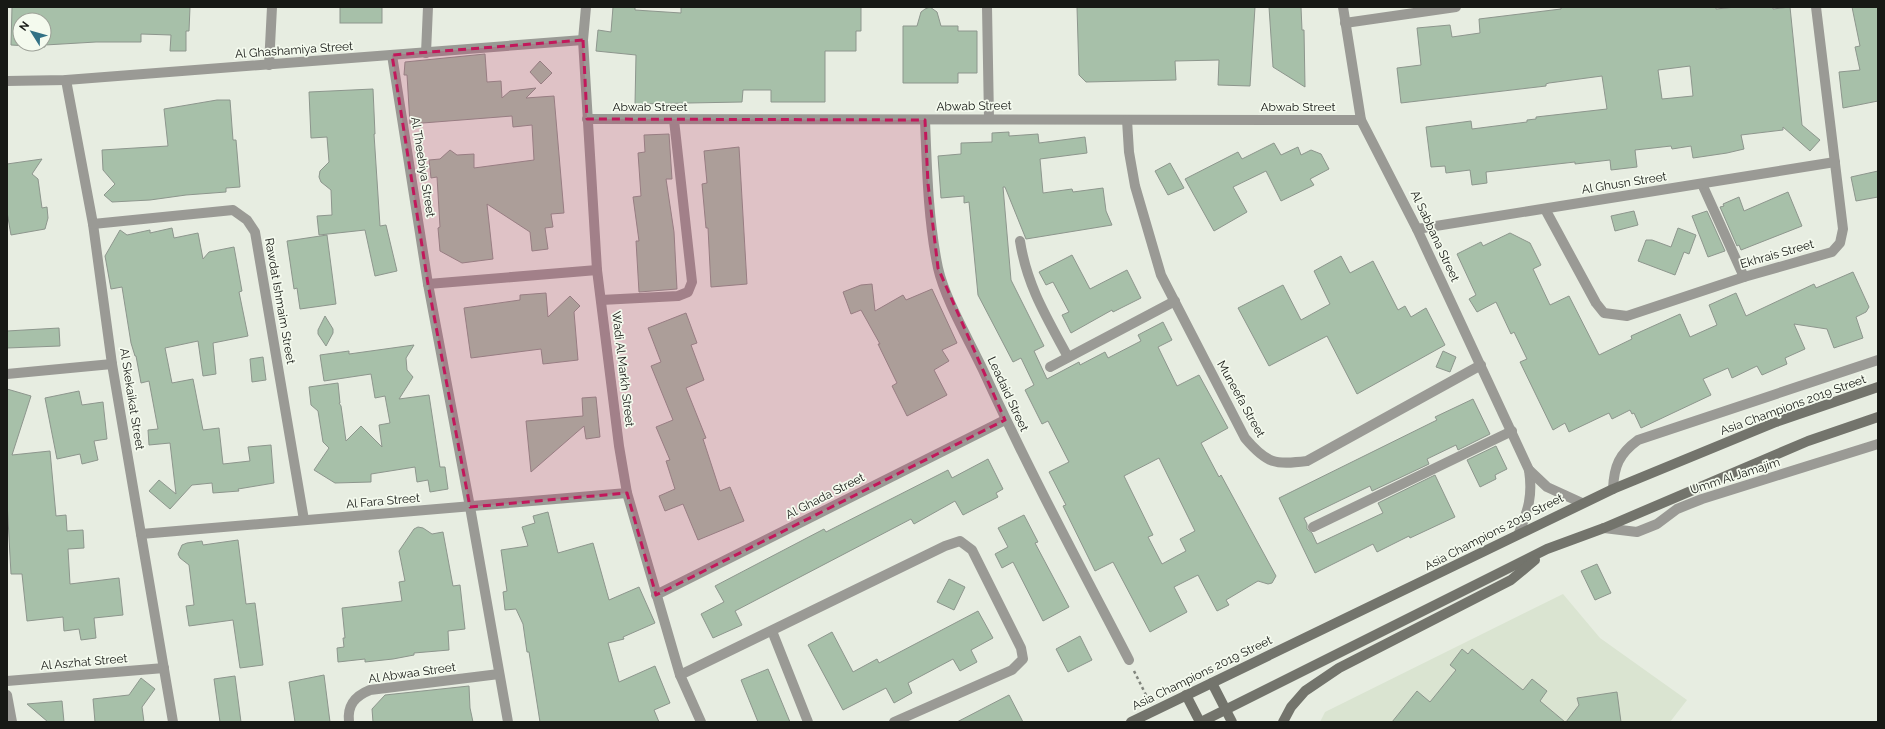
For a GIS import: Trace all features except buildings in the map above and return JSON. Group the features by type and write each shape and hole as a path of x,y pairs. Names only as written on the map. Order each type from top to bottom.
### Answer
{"main road":[{"name":"Asia Champions 2019 Street","path":"1131,722 1455,567 1519,533 1613,489 1776,422 1878,388"},
{"path":"1186,695 1200,722 1547,549 1604,528 1808,440 1878,417"},
{"path":"1283,722 1291,707 1305,691 1339,668 1511,580 1547,549"},
{"path":"1212,683 1232,722"}],"street":[{"path":"269,65 272,7"},
{"path":"426,53 428,7"},
{"name":"Wadi Al Markh Street","path":"586,7 583,40 597,270 619,446 627,493 680,675 702,722"},
{"path":"987,7 989,119"},
{"name":"Al Sabbana Street","path":"1343,7 1361,120 1417,229 1529,470 1531,494 1530,505 1519,533"},
{"path":"1345,23 1456,7"},
{"name":"Ekhrais Street","path":"1545,209 1596,304 1604,313 1627,316 1744,277 1832,252 1840,243 1843,229 1816,7"},
{"name":"Al Ghashamiya Street","path":"7,81 66,80 583,40"},
{"name":"Al Theebiya Street","path":"392,55 428,284 470,506"},
{"name":"Al Skekaikat Street","path":"66,80 93,224 112,364 173,722"},
{"name":"Abwab Street","path":"587,119 1361,120"},
{"path":"601,300 678,296 688,292 692,282 674,120"},
{"name":"Leadaid Street","path":"925,120 928,184 938,268 947,293 1006,420 1129,660"},
{"name":"Muneefa Street","path":"1127,120 1129,152 1135,186 1142,216 1161,275 1245,438 1265,459 1277,462 1307,461 1481,365"},
{"name":"Al Ghusn Street","path":"1417,229 1835,162"},
{"path":"1702,184 1744,277"},
{"name":"Rawdat Ishmaim Street","path":"93,224 233,210 247,220 255,232 304,520"},
{"path":"1020,241 1024,263 1035,296 1068,358"},
{"path":"428,284 597,270"},
{"path":"1050,367 1175,301"},
{"path":"1613,489 1614,472 1623,454 1634,443 1647,436 1878,360"},
{"path":"7,374 112,364"},
{"name":"Al Ghada Street","path":"656,595 1006,420"},
{"path":"1313,527 1512,431"},
{"name":"Umm Al Jamajim","path":"1604,528 1637,532 1657,524 1677,509 1702,499 1878,444"},
{"name":"Al Sabbana Street","path":"1529,470 1547,487 1582,503"},
{"name":"Al Fara Street","path":"141,534 627,493"},
{"path":"470,506 508,722"},
{"path":"680,675 945,546 960,541 972,550 1021,648 1023,659 1012,670 894,722"},
{"path":"772,631 808,722"},
{"name":"Al Aszhat Street","path":"7,681 164,668"},
{"name":"Al Abwaa Street","path":"350,722 348,714 351,702 358,694 370,690 499,674"},
{"path":"7,695 12,722"}],"path":[{"path":"1129,660 1154,711"}],"highlighted area":[{"path":"583,40 587,119 925,120 928,184 938,268 1005,420 656,595 627,493 470,507 428,284 392,55"}],"shaded area":[{"path":"1563,594 1600,638 1687,700 1670,722 1320,722 1325,712"}]}
